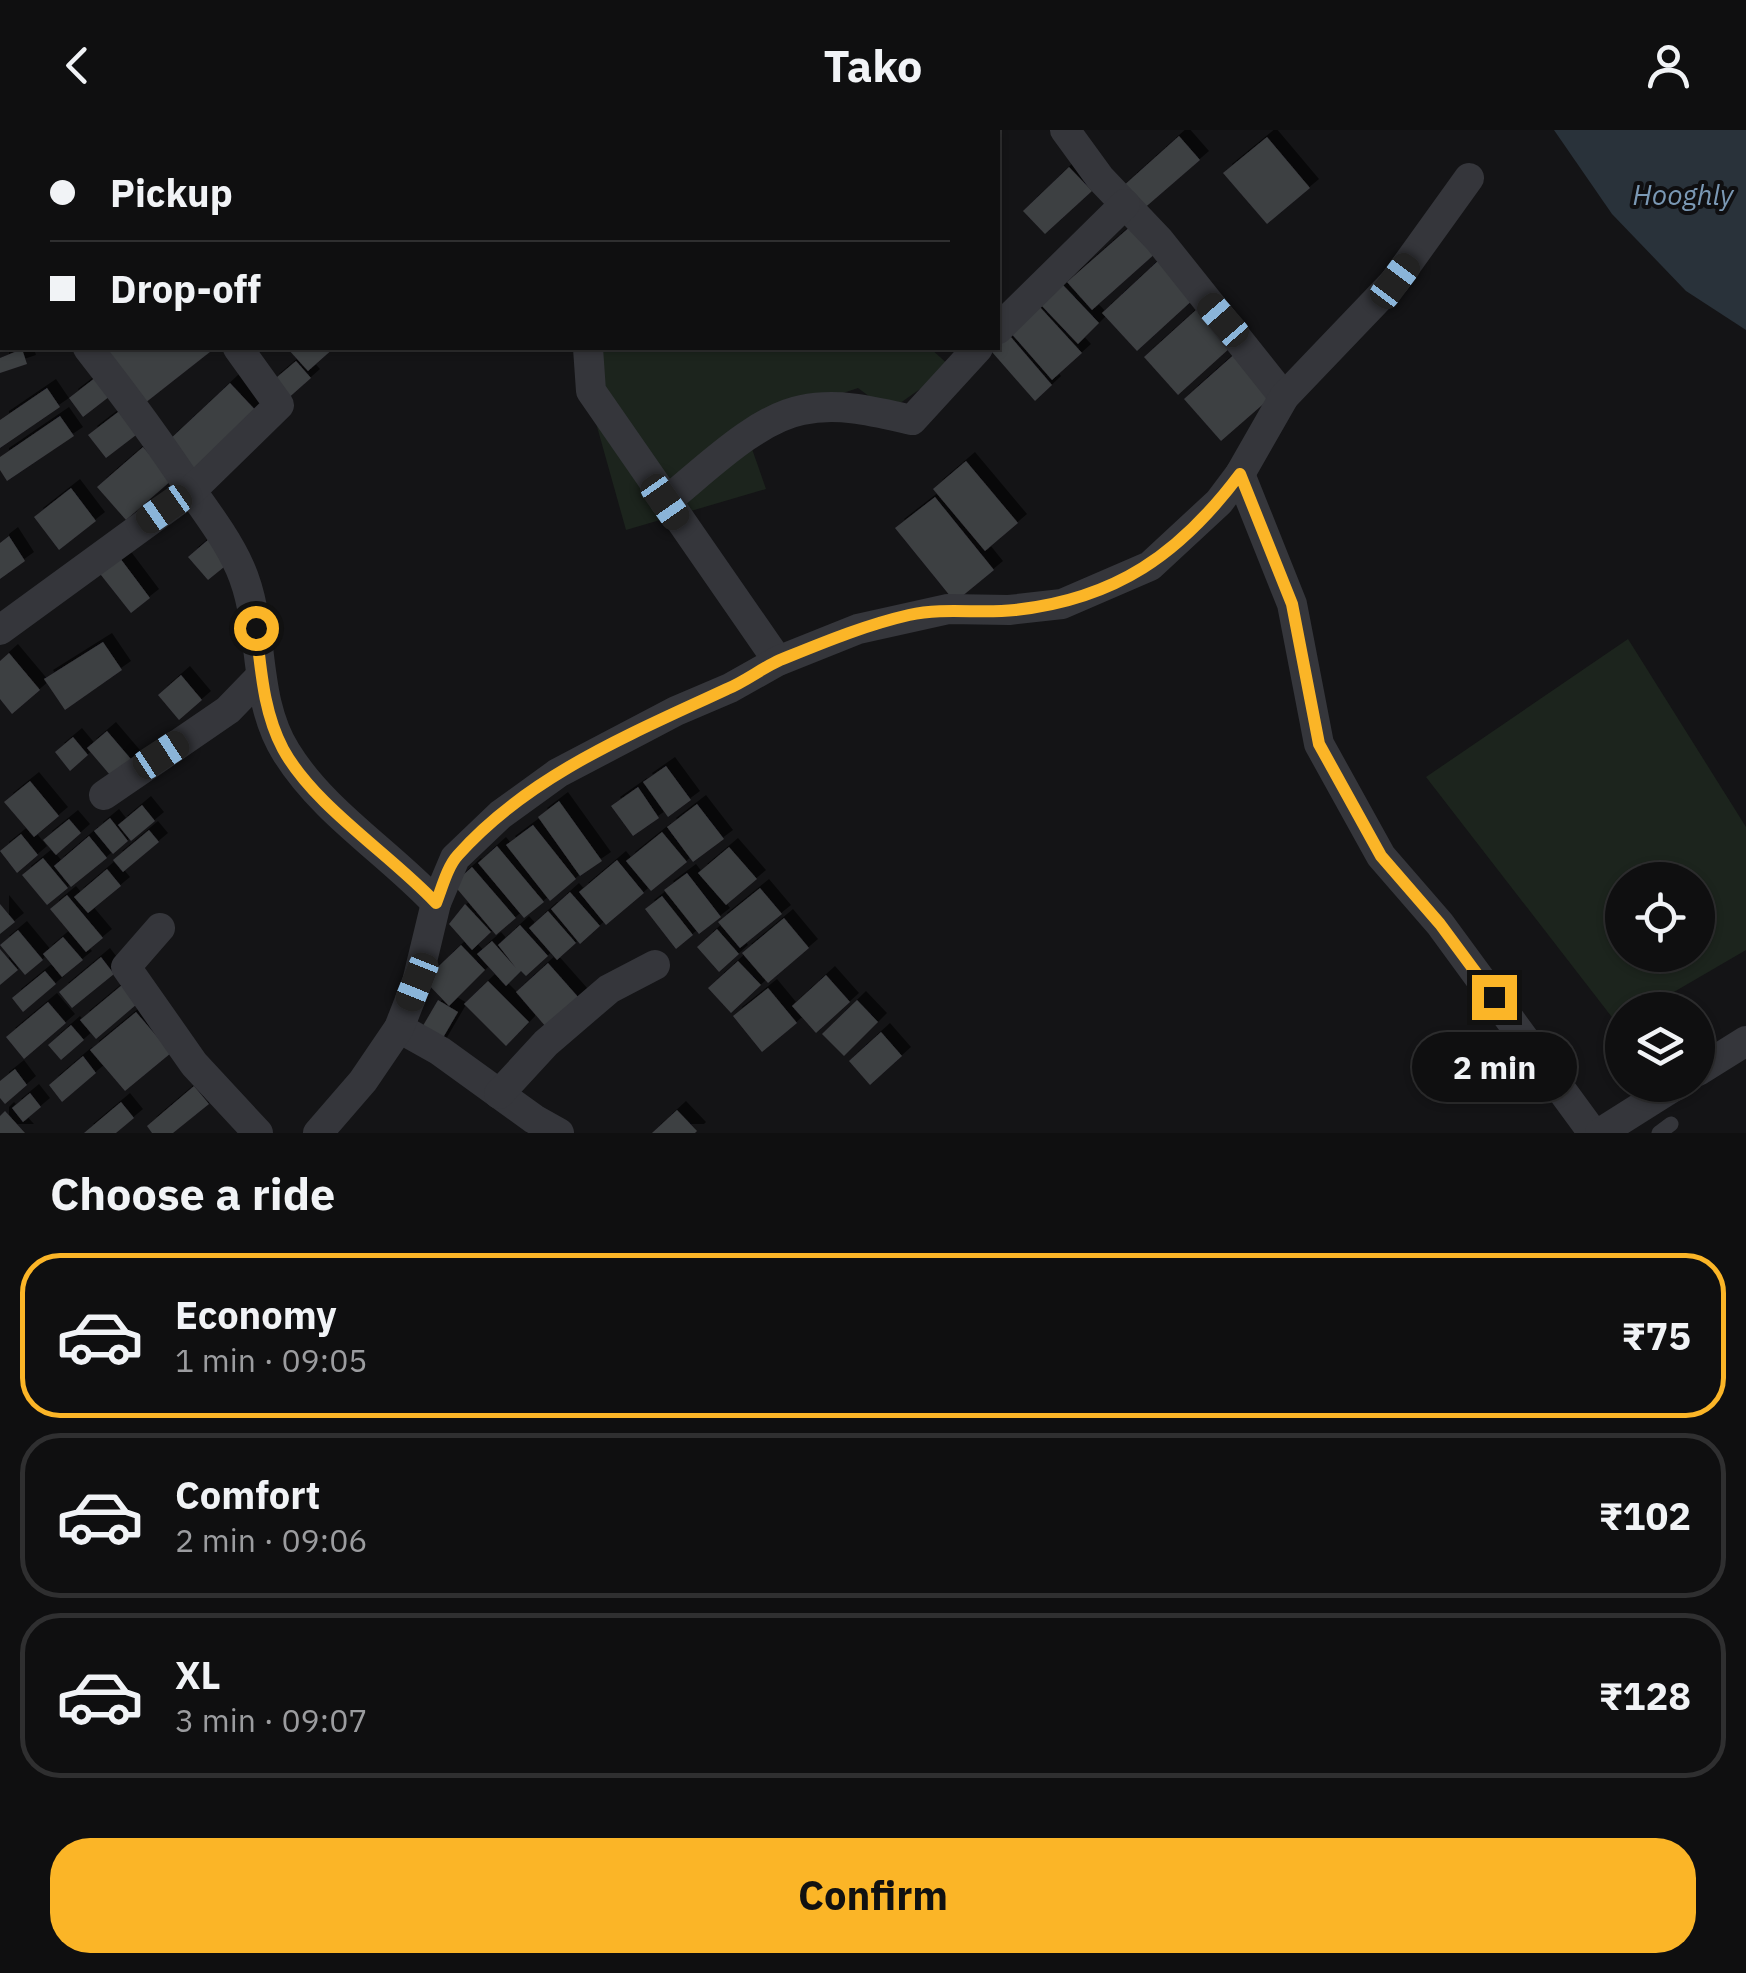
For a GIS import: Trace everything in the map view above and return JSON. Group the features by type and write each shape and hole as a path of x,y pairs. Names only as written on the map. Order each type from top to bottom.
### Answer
{"street":[{"path":"1065,130 1284,396"},
{"path":"318,1133 363,1081 399,1028 417,982 436,903 455,858 500,815 558,772 778,661 858,630 948,608 1009,610 1062,604 1150,566 1194,528 1240,474 1284,396 1395,281 1469,178"},
{"path":"1000,326 1125,204"},
{"path":"90,350 146,422 239,566 252,606 267,706 283,748 309,786 436,903"},
{"path":"0,630 192,490 280,404 240,350"},
{"path":"588,350 591,391 778,661"},
{"path":"665,502 756,430 801,410 854,407 912,420 976,350"},
{"path":"1240,474 1292,604 1319,744 1381,856 1451,939 1596,1133 1648,1102"},
{"path":"104,794 228,710 260,676"},
{"path":"160,928 126,967 194,1064 258,1133"},
{"path":"500,1094 546,1043 608,989 655,965"},
{"path":"399,1028 440,1051 559,1133"},
{"path":"1715,1060 1746,1041"}],"shaded area":[{"path":"576,350 932,350 951,367 889,411 858,388 744,426 766,489 626,530"},
{"path":"1628,639 1746,827 1746,950 1715,968 1715,862 1605,862 1605,972 1708,972 1674,992 1605,992 1605,1008 1426,777"}],"water":[{"name":"Hooghly","path":"1554,130 1746,130 1746,330 1686,291 1612,214"}],"building":[{"path":"1179,136 1200,160 1141,211 1121,188"},
{"path":"1267,137 1310,188 1267,224 1223,173"},
{"path":"1069,167 1092,191 1045,234 1023,211"},
{"path":"1132,225 1157,252 1092,310 1067,282"},
{"path":"1160,259 1196,297 1137,351 1102,313"},
{"path":"1063,285 1099,323 1078,344 1041,305"},
{"path":"1039,306 1082,353 1052,380 1010,332"},
{"path":"1197,309 1231,347 1178,395 1144,357"},
{"path":"1010,336 1052,385 1035,401 992,352 1000,350"},
{"path":"22,350 27,364 0,373 0,358"},
{"path":"95,350 212,350 140,407"},
{"path":"289,350 332,350 308,371"},
{"path":"1238,351 1276,393 1221,441 1184,399"},
{"path":"296,361 311,378 285,401 270,383"},
{"path":"100,374 114,393 83,417 69,398"},
{"path":"230,383 261,416 198,475 167,442"},
{"path":"47,388 60,407 0,448 0,420"},
{"path":"122,409 140,432 106,458 88,435"},
{"path":"60,416 74,436 7,481 0,470 0,457"},
{"path":"143,447 172,480 126,520 97,487"},
{"path":"966,461 1018,523 985,551 933,489"},
{"path":"71,488 96,521 59,550 34,517"},
{"path":"935,497 994,570 955,602 895,528"},
{"path":"9,536 25,561 0,579 0,543"},
{"path":"209,539 229,563 208,580 188,557"},
{"path":"117,554 150,598 131,613 97,570"},
{"path":"103,642 122,670 65,710 44,679"},
{"path":"9,653 40,690 12,714 0,699 0,661"},
{"path":"181,675 202,700 179,720 158,695"},
{"path":"107,731 136,765 116,782 87,748"},
{"path":"73,737 88,755 70,771 55,752"},
{"path":"666,766 691,800 668,817 643,782"},
{"path":"30,781 59,816 34,837 4,802"},
{"path":"638,787 659,818 633,836 611,806"},
{"path":"559,801 602,861 580,876 538,817"},
{"path":"697,804 724,839 693,862 667,827"},
{"path":"142,805 155,821 131,841 118,825"},
{"path":"110,818 128,841 113,854 94,831"},
{"path":"69,819 81,833 56,855 43,840"},
{"path":"533,825 576,879 550,901 506,845"},
{"path":"149,830 159,842 123,872 113,860"},
{"path":"662,832 687,862 651,891 626,861"},
{"path":"21,834 38,855 17,873 0,851"},
{"path":"89,836 107,858 71,887 54,866"},
{"path":"497,846 544,902 524,918 478,863"},
{"path":"729,847 757,879 726,905 698,873"},
{"path":"43,858 68,888 47,905 22,875"},
{"path":"617,860 644,893 606,925 579,892"},
{"path":"472,867 516,918 496,935 453,884"},
{"path":"107,869 121,886 88,913 74,897"},
{"path":"687,873 721,917 699,934 664,890"},
{"path":"760,888 782,914 740,948 718,922"},
{"path":"570,892 600,926 580,944 551,909"},
{"path":"67,895 103,938 86,952 50,909"},
{"path":"662,896 693,935 676,949 645,909"},
{"path":"0,904 15,922 0,934"},
{"path":"465,904 491,932 472,950 449,924"},
{"path":"548,911 576,943 557,960 529,928"},
{"path":"784,918 809,948 768,983 742,953"},
{"path":"520,925 548,956 526,976 521,971 506,986 477,954 492,941 516,968 498,945"},
{"path":"717,929 739,954 719,972 697,947"},
{"path":"18,930 43,960 25,975 0,945"},
{"path":"63,937 83,960 62,977 43,954"},
{"path":"461,945 485,970 449,1006 424,980"},
{"path":"0,949 18,970 0,985"},
{"path":"101,957 114,974 72,1008 59,992"},
{"path":"738,961 761,985 731,1013 708,988"},
{"path":"548,963 579,998 546,1027 516,992"},
{"path":"45,971 56,984 23,1012 12,998"},
{"path":"826,975 850,1002 816,1033 792,1006"},
{"path":"488,981 529,1022 506,1046 464,1004"},
{"path":"122,985 137,1004 96,1039 80,1020"},
{"path":"768,988 797,1023 762,1052 733,1016"},
{"path":"438,1000 458,1012 437,1048 417,1036"},
{"path":"857,1000 878,1022 844,1056 822,1034"},
{"path":"48,1002 66,1023 24,1059 6,1037"},
{"path":"136,1012 171,1053 125,1091 90,1050"},
{"path":"71,1025 84,1040 61,1060 48,1045"},
{"path":"881,1032 902,1056 870,1085 849,1061"},
{"path":"83,1056 96,1073 62,1102 49,1085"},
{"path":"15,1069 27,1085 5,1104 0,1098 0,1081"},
{"path":"194,1086 209,1104 173,1133 152,1133 147,1126"},
{"path":"30,1093 41,1107 23,1122 12,1108"},
{"path":"121,1102 134,1118 116,1133 84,1133"},
{"path":"677,1110 695,1133 652,1133"},
{"path":"5,1111 25,1133 0,1133 0,1116"}],"route":[{"path":"256,628 260,676 283,748 309,786 436,903 455,858 500,815 558,772 778,661 858,630 948,608 1009,610 1062,604 1112,584 1150,566 1194,528 1240,474 1292,604 1319,744 1381,856 1440,924 1494,997"}]}
